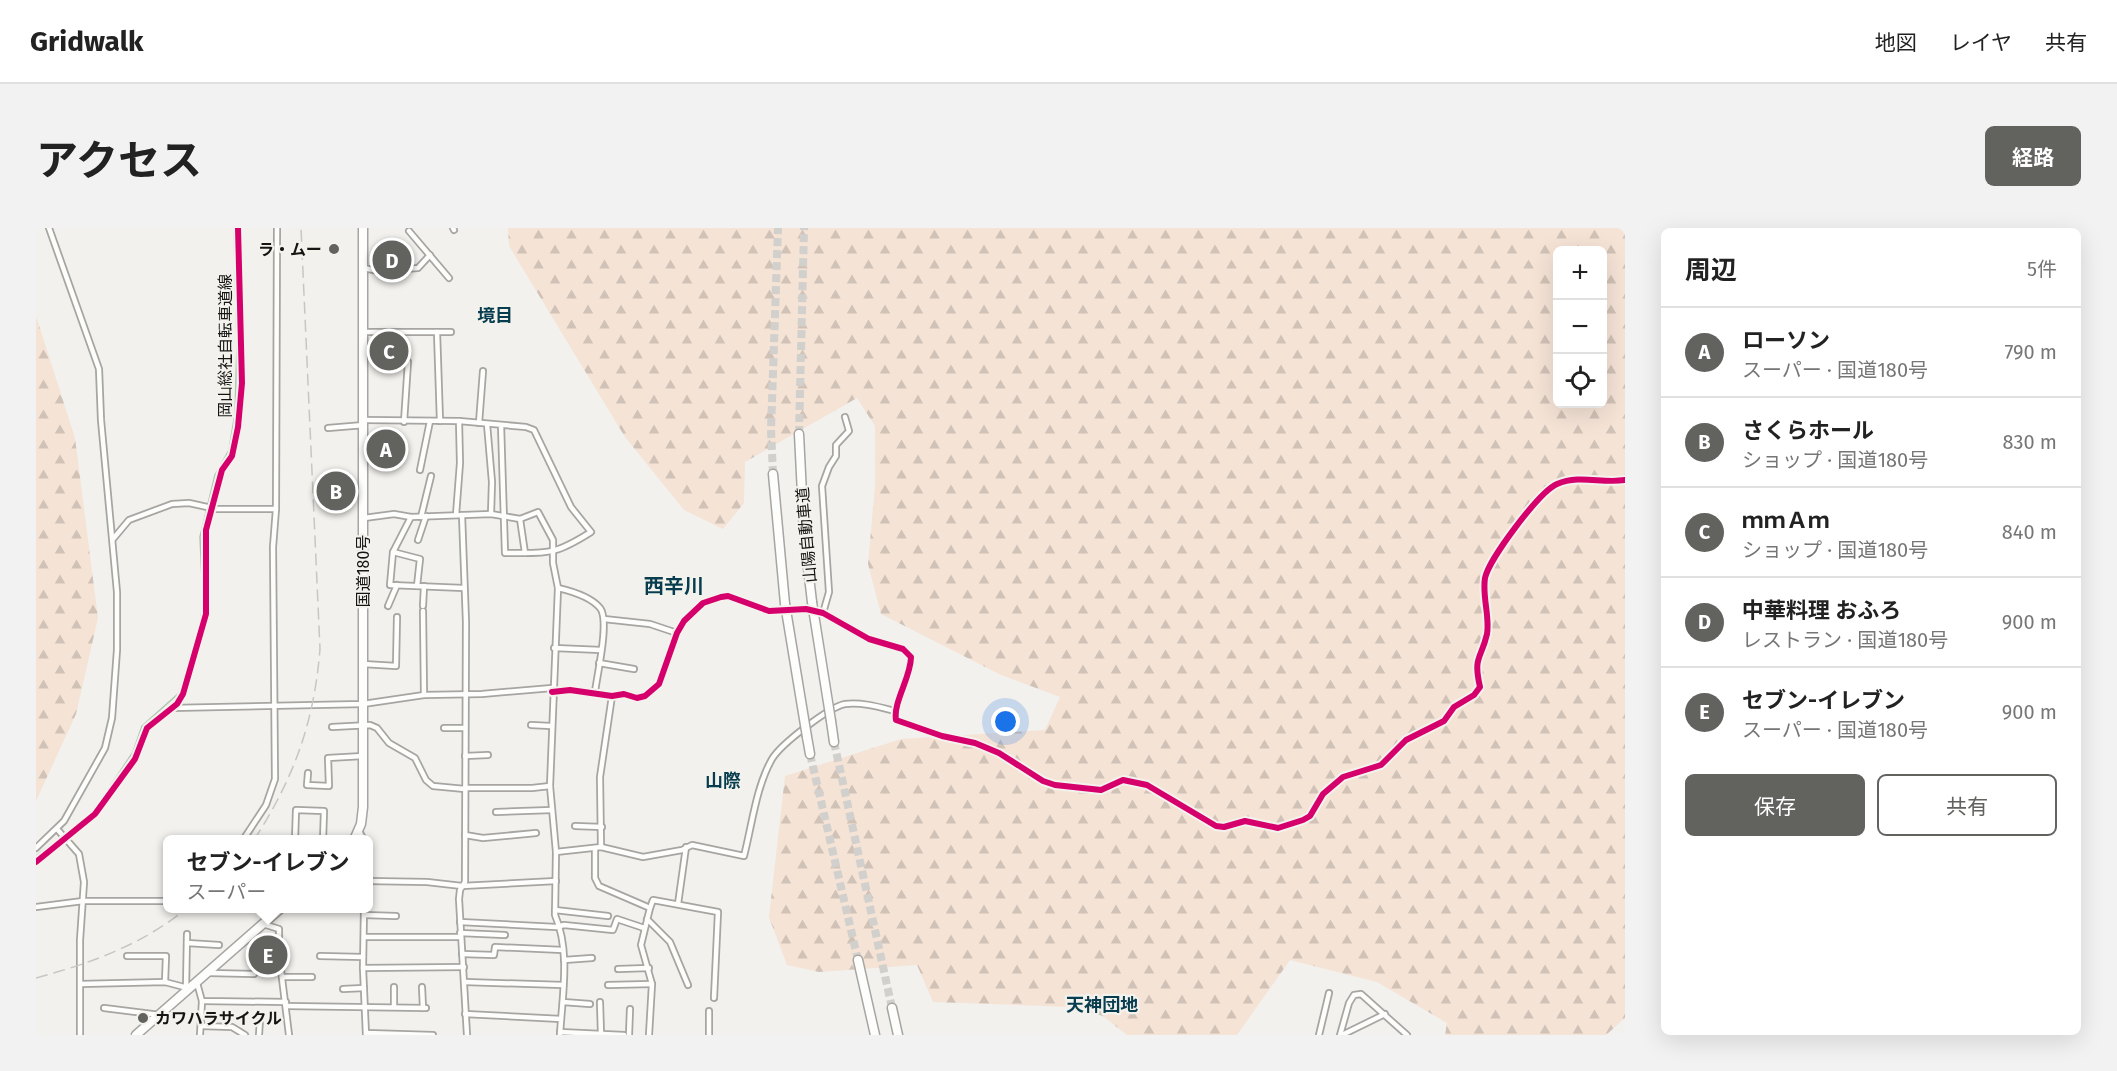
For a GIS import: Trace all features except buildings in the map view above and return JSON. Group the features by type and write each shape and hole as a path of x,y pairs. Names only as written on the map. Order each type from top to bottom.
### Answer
{"highway":[{"name":"国道180号","path":"357,835 363,816 363,228"},
{"name":"山陽自動車道","path":"799,434 804,534 834,742"},
{"name":"山陽自動車道","path":"773,474 786,604 810,754"},
{"path":"136,1035 186,989 208,973 276,913"},
{"path":"858,960 875,1035"},
{"path":"892,1008 898,1035"}],"street":[{"path":"36,848 57,829 71,811 105,748 112,718 117,650 113,539 101,420 99,369 49,228"},
{"path":"246,835 266,805 273,787 277,228"},
{"path":"409,231 449,278"},
{"path":"363,268 379,271 418,268 430,255"},
{"path":"364,332 451,332"},
{"path":"437,332 440,421"},
{"path":"404,422 408,362"},
{"path":"479,423 483,371"},
{"path":"823,613 829,592 822,486 829,466 836,456 836,445 849,431 845,417"},
{"path":"420,470 430,421"},
{"path":"328,428 364,423 459,421 501,425 534,430 571,507 591,532 565,548 553,552 505,553 501,425"},
{"path":"459,421 459,515 464,588 465,694 465,882 459,899 467,1035"},
{"path":"487,424 492,482 491,514"},
{"path":"418,540 431,476"},
{"path":"171,708 363,704 424,694 552,690 595,692 612,696 624,694 640,698 655,689 665,670 677,633 699,606 728,596 769,611 806,609 823,613 869,639 903,649 911,657 901,699 895,711 896,720 910,726 975,743 999,753 1043,781 1055,785 1094,790 1123,780 1135,782 1147,785 1216,826 1224,827 1245,821 1278,828 1292,825 1310,816 1323,794 1343,777 1382,765 1406,740 1444,721 1454,707 1474,695 1480,687 1476,669 1477,656 1486,635 1487,572 1528,511 1542,495 1563,482 1585,478 1608,482 1625,480"},
{"path":"113,539 129,520 172,504 212,508 276,508"},
{"path":"364,518 394,514 411,517 491,514 519,519 538,512 553,540 558,588 552,690 550,786 556,852 555,910 560,925 564,960 560,1034 624,1035"},
{"path":"411,517 393,552 390,585 464,588"},
{"path":"519,519 525,553"},
{"path":"393,552 420,559 417,586"},
{"path":"388,606 397,585"},
{"path":"424,586 424,694"},
{"path":"558,588 594,603 600,608 604,619 595,692"},
{"path":"363,664 396,666 397,616"},
{"path":"604,619 650,624 677,633"},
{"path":"554,648 601,650"},
{"path":"599,663 634,669"},
{"path":"612,696 600,777 602,827 595,878 599,886 650,908"},
{"path":"556,852 598,848 643,857 700,845 744,856 764,779 773,757 821,717 843,704 867,704 895,711"},
{"path":"332,727 363,725 377,728 389,742 415,758 426,780 433,786 465,789 550,786"},
{"path":"531,725 551,726"},
{"path":"444,728 465,728"},
{"path":"465,756 488,754"},
{"path":"308,773 307,786 329,786 328,758 363,756"},
{"path":"295,835 296,810 324,811 323,835"},
{"path":"496,812 552,810"},
{"path":"575,826 602,827"},
{"path":"57,829 79,854 84,882 80,1035"},
{"path":"359,831 361,835"},
{"path":"465,835 483,838 536,834"},
{"path":"678,904 686,847"},
{"path":"373,881 427,882 462,886 556,881"},
{"path":"649,1035 652,984 641,945 653,900 718,912 714,998"},
{"path":"36,907 83,901 163,901"},
{"path":"555,910 608,916"},
{"path":"263,913 266,921 279,929 289,1035"},
{"path":"396,916 364,915 363,968 366,1034 433,1035"},
{"path":"460,921 560,925 613,930 616,919 644,928"},
{"path":"647,919 670,942 688,985"},
{"path":"80,984 165,982 186,989 187,934"},
{"path":"364,937 505,935"},
{"path":"187,943 219,945"},
{"path":"462,954 494,955 495,947 563,950"},
{"path":"127,956 166,956 165,982"},
{"path":"320,956 363,957"},
{"path":"564,960 592,958"},
{"path":"363,968 464,968"},
{"path":"618,969 649,968"},
{"path":"208,973 254,974"},
{"path":"282,977 312,977"},
{"path":"465,982 563,985"},
{"path":"196,983 202,1001 200,1035"},
{"path":"608,986 652,984"},
{"path":"394,987 394,1007"},
{"path":"202,1001 424,1008 422,987"},
{"path":"343,989 364,988"},
{"path":"1319,1035 1329,993"},
{"path":"1341,1035 1349,1003 1354,995 1364,995 1407,1035"},
{"path":"562,1002 590,1004"},
{"path":"600,1002 601,1034"},
{"path":"104,1008 160,1015"},
{"path":"629,1035 630,1009"},
{"path":"709,1011 709,1035"},
{"path":"465,1014 561,1019"},
{"path":"1341,1035 1385,1014"},
{"path":"259,1035 260,1018"},
{"path":"201,1026 232,1027 245,1035"}],"green space":[{"path":"508,228 1625,228 1625,1018 1606,1035 1445,1035 1447,1023 1377,982 1290,960 1237,1035 1127,1035 1103,1016 1070,1007 933,1002 917,965 819,972 787,965 769,917 785,776 901,739 1045,730 1060,697 1001,675 881,614 868,564 875,486 875,426 857,398 745,462 744,503 723,529 684,510 625,437 509,246"},
{"path":"36,316 75,438 98,618 76,714 36,801"}],"waterway":[{"path":"65,834 95,809 133,752 142,726 179,693 201,619 203,601 200,537 215,475 229,450 235,413 237,344 234,228"},
{"path":"36,856 61,837"}],"tunnel":[{"path":"773,474 771,430 778,228"},
{"path":"799,434 804,228"},
{"path":"834,742 892,1008"},
{"path":"810,754 858,960"}],"railway":[{"path":"257,835 291,772 300,749 313,701 320,649 301,228"},
{"path":"36,978 115,951 152,932 180,913"}],"cycle path":[{"name":"岡山総社自転車道線","path":"36,862 95,814 135,759 147,728 177,704 183,694 206,614 206,530 222,470 232,456 238,427 242,383 238,228"},
{"path":"552,692 570,690 612,696 624,694 637,698 645,696 659,684 677,633 684,621 703,603 721,597 728,596 769,611 806,609 823,613 869,639 903,649 911,657 897,705 896,720 942,736 975,743 999,753 1043,781 1055,785 1101,790 1123,780 1147,785 1216,826 1224,827 1245,821 1278,828 1310,816 1323,794 1343,777 1381,765 1406,740 1444,721 1454,707 1474,695 1480,687 1477,669 1488,627 1484,592 1485,578 1495,556 1539,499 1557,484 1566,481 1625,480"}],"place":[{"name":"ラ・ムー","path":"334,249"},
{"name":"中華料理 おふろ","path":"392,260"},
{"name":"ｍｍＡｍ","path":"389,351"},
{"name":"ローソン","path":"386,449"},
{"name":"さくらホール","path":"336,491"},
{"name":"セブン-イレブン","path":"268,955"},
{"name":"カワハラサイクル","path":"143,1018"}],"district":[{"name":"境目","path":"495,316"},
{"name":"西辛川","path":"674,586"},
{"name":"山際","path":"723,781"},
{"name":"天神団地","path":"1102,1005"}]}
